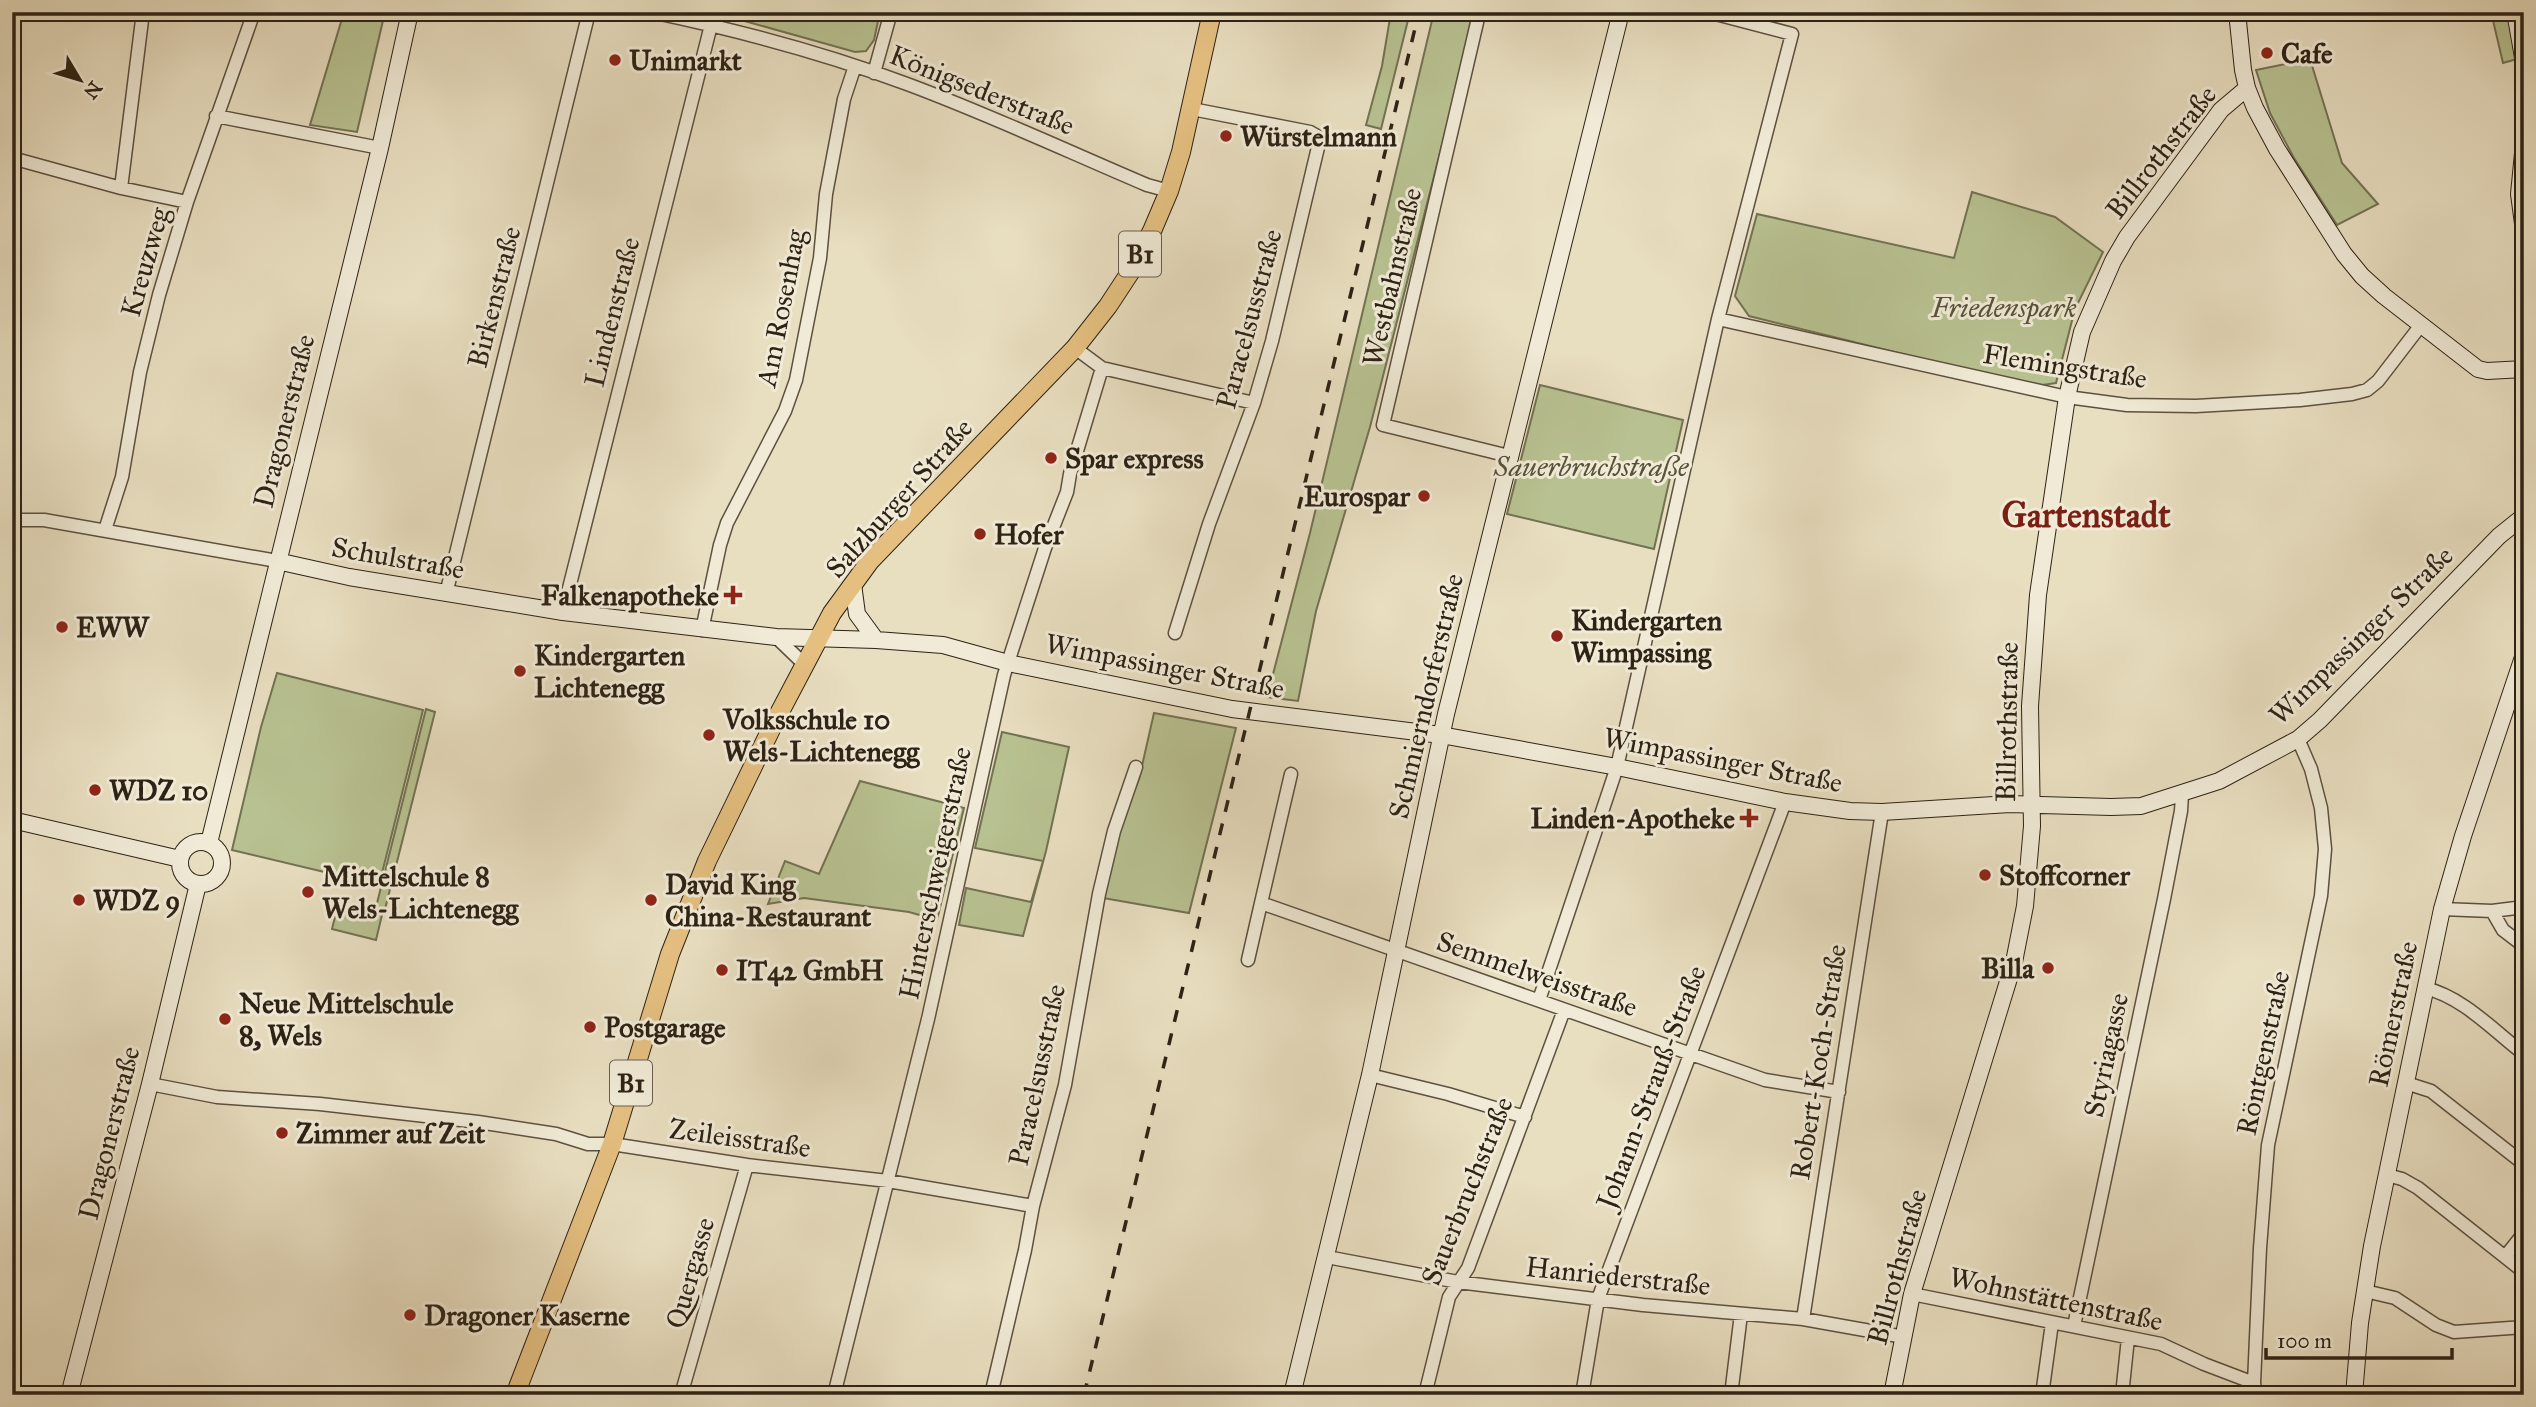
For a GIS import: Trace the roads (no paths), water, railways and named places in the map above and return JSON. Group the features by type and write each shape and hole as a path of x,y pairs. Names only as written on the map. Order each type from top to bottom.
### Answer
{"main road":[{"name":"Salzburger Straße","path":"515,1395 612,1144 670,954 707,861 804,664 818,638 870,561 1075,348 1131,271 1169,191 1192,109 1212,12"}],"street":[{"path":"12,122 13,12"},
{"path":"121,188 144,12"},
{"name":"Kreuzweg","path":"105,530 122,477 140,372 159,295 187,202 254,12"},
{"name":"Dragonerstraße","path":"209,843 380,148 410,12"},
{"name":"Birkenstraße","path":"446,594 589,12"},
{"name":"Königsederstraße","path":"651,12 710,25 855,66 908,85 1147,185 1169,191"},
{"path":"874,73 891,12"},
{"name":"Schmierndorferstraße","path":"1292,1395 1370,1075 1441,735 1621,12"},
{"path":"1539,1000 1617,767 1718,319 1792,34 1708,12"},
{"path":"2237,12 2247,89 2277,149 2352,266 2384,296 2478,369 2524,369"},
{"path":"2515,12 2524,63"},
{"name":"Westbahnstraße","path":"1479,14 1383,425 1509,456"},
{"name":"Lindenstraße","path":"563,612 710,25"},
{"name":"Am Rosenhag","path":"702,630 727,523 785,411 796,380 820,258 826,194 844,99 855,66"},
{"name":"Billrothstraße","path":"1892,1395 1912,1294 2017,953 2025,906 2032,826 2029,706 2038,594 2067,397 2082,332 2122,246 2221,110 2247,89"},
{"name":"Paracelsusstraße","path":"1175,633 1209,524 1254,403 1272,341 1319,143 1317,136 1310,132 1192,109"},
{"path":"216,116 380,148"},
{"path":"2524,143 2519,194 2524,231"},
{"path":"12,158 121,188 187,202"},
{"name":"Flemingstraße","path":"1718,319 2067,397 2127,405 2196,406 2352,394 2367,390 2378,381 2421,325"},
{"path":"1075,348 1102,368 1254,403"},
{"name":"Hinterschweigerstraße","path":"834,1395 928,1019 1007,663 1045,548 1067,492 1102,368"},
{"name":"Wimpassinger Straße","path":"818,638 943,645 1007,663 1232,709 1441,735 1827,808 1882,812 2010,804 2141,806 2219,781 2298,739 2320,720 2499,536 2524,516"},
{"name":"Schulstraße","path":"12,520 44,520 105,530 446,594 563,612 702,630 818,638"},
{"path":"853,584 857,614 876,640"},
{"path":"776,637 804,664"},
{"name":"Römerstraße","path":"2354,1395 2365,1291 2442,909 2463,836 2524,654"},
{"name":"Röntgenstraße","path":"2255,1389 2260,1248 2268,1145 2320,896 2325,849 2320,808 2311,769 2298,739"},
{"name":"Paracelsusstraße","path":"991,1395 1033,1206 1065,1085 1102,882 1114,831 1136,767"},
{"path":"1248,960 1291,774"},
{"name":"Styriagasse","path":"2074,1326 2164,899 2182,794"},
{"name":"Johann-Strauß-Straße","path":"1582,1395 1598,1299 1785,802"},
{"name":"Robert-Koch-Straße","path":"1802,1319 1882,812"},
{"path":"15,821 180,859"},
{"path":"198,842 209,843 218,850 222,862 219,875 208,883 198,884 188,879 181,869 180,859 187,847 198,842"},
{"name":"Dragonerstraße","path":"69,1395 150,1084 198,884"},
{"name":"Semmelweisstraße","path":"1261,903 1765,1080 1839,1093"},
{"path":"2442,909 2491,911 2524,906"},
{"path":"2491,911 2503,930 2524,946"},
{"path":"2425,988 2464,1006 2524,1054"},
{"name":"Sauerbruchstraße","path":"1425,1395 1449,1297 1468,1268 1564,1010"},
{"path":"1370,1075 1525,1117"},
{"path":"2406,1083 2431,1091 2524,1164"},
{"name":"Zeileisstraße","path":"150,1084 217,1097 320,1104 478,1122 556,1134 588,1144 612,1144 747,1165 888,1181 1033,1206"},
{"name":"Quergasse","path":"681,1395 747,1165"},
{"path":"2387,1175 2402,1179 2418,1188 2524,1272"},
{"path":"2505,1257 2524,1233"},
{"name":"Hanriederstraße","path":"1327,1257 1458,1282 1802,1319 1904,1337"},
{"path":"2365,1291 2395,1298 2436,1325 2454,1332 2524,1327"},
{"name":"Wohnstättenstraße","path":"1912,1294 2161,1344 2255,1389"},
{"path":"1731,1395 1741,1314"},
{"path":"2042,1395 2052,1323"},
{"path":"2122,1395 2128,1338"}],"railway":[{"path":"1084,1395 1419,12"}],"place":[{"name":"Cafe","path":"2267,53"},
{"name":"Unimarkt","path":"615,60"},
{"name":"Würstelmann","path":"1226,136"},
{"name":"Spar express","path":"1051,458"},
{"name":"Eurospar","path":"1424,496"},
{"name":"Hofer","path":"980,534"},
{"name":"Falkenapotheke","path":"733,595"},
{"name":"EWW","path":"62,627"},
{"name":"Kindergarten Wimpassing","path":"1557,636"},
{"name":"Kindergarten Lichtenegg","path":"520,671"},
{"name":"Volksschule 10 Wels-Lichtenegg","path":"709,735"},
{"name":"WDZ 10","path":"95,790"},
{"name":"Linden-Apotheke","path":"1749,818"},
{"name":"Stoffcorner","path":"1985,875"},
{"name":"Mittelschule 8 Wels-Lichtenegg","path":"308,892"},
{"name":"WDZ 9","path":"79,900"},
{"name":"David King China-Restaurant","path":"651,900"},
{"name":"Billa","path":"2048,968"},
{"name":"IT42 GmbH","path":"722,970"},
{"name":"Neue Mittelschule 8, Wels","path":"225,1019"},
{"name":"Postgarage","path":"590,1027"},
{"name":"Zimmer auf Zeit","path":"282,1133"},
{"name":"Dragoner Kaserne","path":"410,1315"}],"district":[{"name":"Gartenstadt","path":"2086,515"}],"park label":[{"name":"Friedenspark","path":"2004,307"}]}
